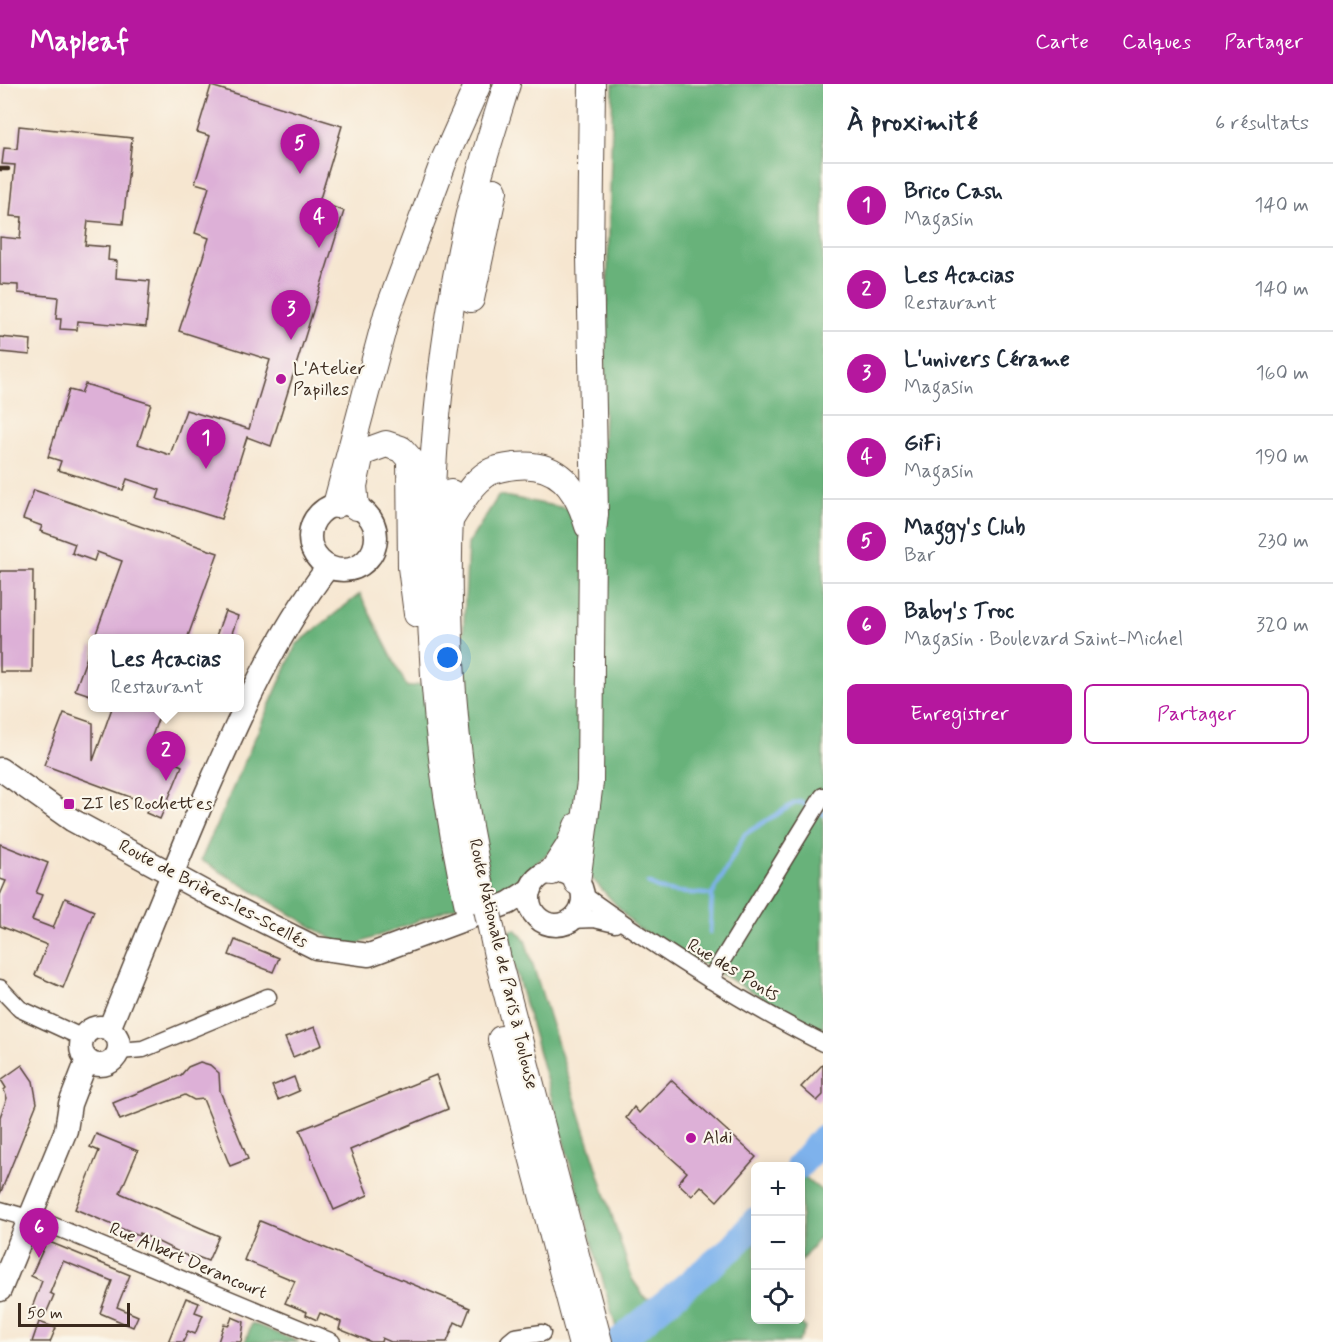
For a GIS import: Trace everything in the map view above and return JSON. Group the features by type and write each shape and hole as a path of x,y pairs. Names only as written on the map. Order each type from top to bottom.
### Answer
{"main road":[{"path":"346,506 387,314 445,158 478,84"},
{"name":"Route Nationale de Paris à Toulouse","path":"507,84 482,164 461,249 444,360 431,542 432,652 447,798 470,879 581,1342"},
{"name":"Route Nationale de Paris à Toulouse","path":"470,879 449,624 449,521 454,439 463,346 477,264 499,170 525,84"},
{"path":"508,903 532,912 546,923 564,924 572,920 581,909 580,888 586,804 590,782 592,541 595,514 590,258 592,84"},
{"path":"346,506 354,486 361,453 386,444 401,449 410,459 411,567 420,632 432,652"},
{"path":"449,521 464,497 489,473 506,467 527,464 547,468 564,479 578,497 592,541"},
{"path":"346,506 365,513 375,531 373,551 359,566 349,570 328,567 314,553 310,534 318,515 346,506"},
{"path":"244,712 272,653 300,604 328,567"},
{"path":"109,1029 172,873 244,712"},
{"name":"Route de Brières-les-Scellés","path":"0,769 72,820 316,948 369,955 508,903 531,889"},
{"path":"552,872 569,846 586,804"},
{"path":"532,912 529,897 531,889 539,878 552,872 566,873 580,888"},
{"name":"Route Nationale de Paris à Toulouse","path":"490,962 599,1342"},
{"path":"93,1028 109,1029 117,1036 119,1051 112,1062 94,1063 81,1050 83,1038 93,1028"},
{"path":"0,1290 66,1130 84,1110 94,1063"}],"street":[{"path":"710,980 823,796"},
{"name":"Rue des Ponts","path":"580,888 626,927 710,980 823,1043"},
{"name":"Rue des Ponts","path":"572,920 594,918 626,927"},
{"path":"0,988 20,1009 83,1038"},
{"path":"119,1051 143,1049 268,997"},
{"name":"Rue Albert Derancourt","path":"0,1210 49,1224 332,1342"},
{"path":"509,1342 515,1338 542,1332"}],"green space":[{"path":"613,84 823,84 823,1031 636,927 560,843 511,885 347,948 201,860 296,645 360,594 407,687 461,678 468,544 499,495 601,515"},
{"path":"515,929 525,940 632,1279 646,1299 687,1300 751,1214 751,1324 801,1324 806,1328 798,1342 620,1342 507,939 509,931"},
{"path":"805,1177 823,1192 823,1233 805,1256"},
{"path":"252,1323 299,1342 245,1342"}],"building":[{"path":"211,86 342,126 319,202 344,211 271,446 247,437 221,519 157,499 160,490 127,479 123,490 58,470 61,461 48,457 69,390 81,393 85,384 151,404 138,444 170,455 186,410 249,429 270,360 179,331 209,238 195,233 209,187 195,183 210,136 197,132"},
{"path":"19,126 132,138 123,224 88,221 85,245 109,247 108,260 117,261 116,278 150,281 146,327 78,321 77,330 60,329 61,319 56,319 58,297 18,293 18,285 0,284 0,237 20,239 22,217 10,216 15,165 2,164 4,148 17,149"},
{"path":"0,337 31,340 30,355 0,352"},
{"path":"34,490 218,553 189,634 96,634 122,561 97,552 94,561 72,553 75,544 40,531 42,526 23,519"},
{"path":"0,571 33,571 32,672 0,672"},
{"path":"225,611 238,616 232,634 217,634"},
{"path":"88,654 88,694 75,690"},
{"path":"111,712 161,712 147,750 182,766 160,819 146,813 149,804 44,765 64,713 93,723 93,761"},
{"path":"0,844 48,863 36,893 42,895 32,920 53,928 65,898 94,911 63,988 35,975 47,945 0,926 0,895 6,881 0,879"},
{"path":"235,940 279,958 273,972 229,955"},
{"path":"315,1027 322,1045 293,1057 285,1038"},
{"path":"200,1062 210,1065 219,1073 220,1091 248,1159 230,1166 203,1099 194,1100 185,1095 120,1120 113,1103 181,1075 188,1067"},
{"path":"823,1064 823,1095 817,1101 801,1087"},
{"path":"22,1065 33,1081 37,1103 0,1194 0,1117 7,1098 4,1090 6,1088 1,1080"},
{"path":"436,1075 448,1109 350,1150 368,1195 334,1210 300,1130"},
{"path":"294,1077 299,1091 278,1100 272,1086"},
{"name":"Aldi","path":"671,1080 756,1157 717,1201 701,1186 692,1196 678,1183 687,1172 626,1118 634,1107 639,1113"},
{"path":"96,1134 138,1151 120,1193 219,1236 208,1261 190,1254 189,1257 140,1233 139,1236 75,1209 99,1151 90,1147"},
{"path":"260,1221 470,1308 463,1326 455,1322 447,1342 391,1342 382,1338 381,1342 371,1342 339,1329 341,1322 320,1313 317,1320 306,1315 307,1312 285,1303 295,1281 244,1260"},
{"path":"47,1241 130,1275 117,1307 138,1316 133,1327 100,1313 112,1281 63,1261 50,1293 54,1295 45,1316 31,1310 42,1281 31,1276"},
{"path":"186,1298 199,1303 195,1312 203,1315 195,1334 188,1331 183,1342 168,1342"},
{"path":"232,1317 244,1322 241,1342 218,1342 224,1324 229,1325"},
{"path":"39,1322 56,1328 50,1342 32,1342"}],"waterway":[{"path":"710,932 712,895 745,834 795,803 801,802 823,814"},
{"path":"648,883 663,890 712,895"},
{"path":"802,1162 823,1138"},
{"path":"618,1342 733,1247 751,1226"}],"railway":[{"path":"0,169 8,169"}],"place":[{"name":"Maggy's Club","path":"300,174"},
{"name":"GiFi","path":"319,248"},
{"name":"L'univers Cérame","path":"291,340"},
{"name":"L'Atelier Papilles","path":"281,379"},
{"name":"Brico Cash","path":"206,469"},
{"name":"Les Acacias","path":"166,781"},
{"name":"ZI les Rochettes","path":"69,804"},
{"name":"Aldi","path":"691,1138"},
{"name":"Baby's Troc","path":"39,1258"}]}
